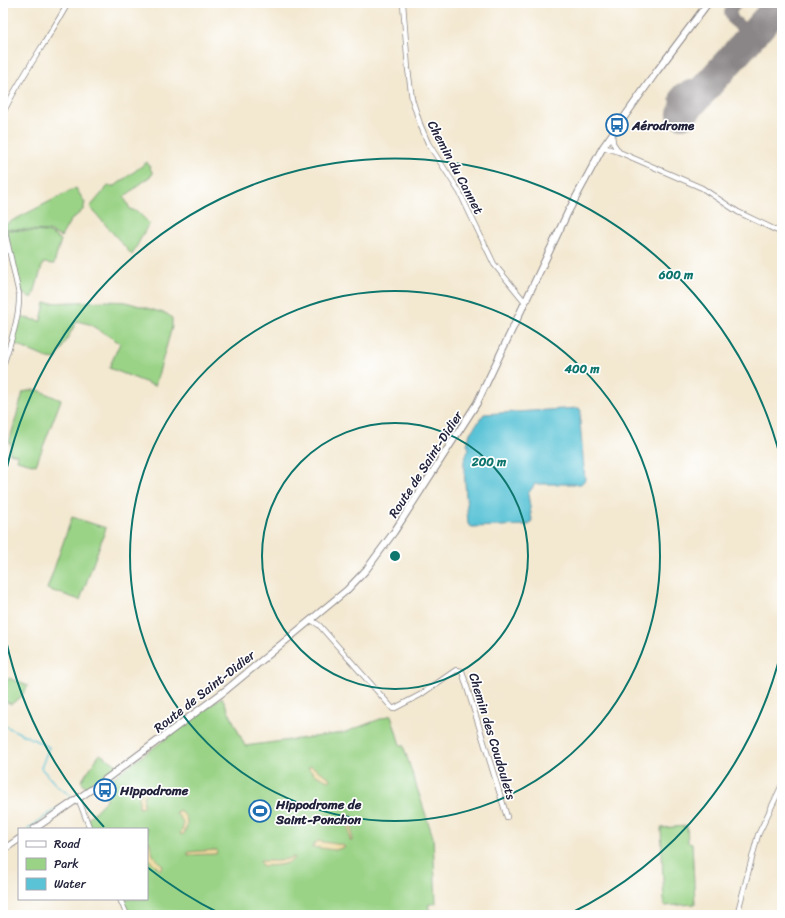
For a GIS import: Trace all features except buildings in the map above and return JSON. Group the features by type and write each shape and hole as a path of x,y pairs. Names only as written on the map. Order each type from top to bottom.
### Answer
{"main road":[{"name":"Route de Saint-Didier","path":"35,828 203,708 311,620 357,580 374,561 477,403 576,195 604,146 708,3"},
{"path":"3,850 18,840"}],"street":[{"path":"3,112 17,84 58,24 68,3"},
{"name":"Chemin du Cannet","path":"403,3 412,99 420,124 428,142 460,193 494,264 525,302"},
{"path":"612,133 617,151"},
{"path":"604,146 702,188 738,212 782,233"},
{"path":"3,223 20,302 3,366"},
{"name":"Chemin des Coudoulets","path":"311,620 319,625 394,708 420,695 456,670 462,671 507,817"},
{"path":"737,915 758,835 782,786"},
{"path":"78,798 90,828"},
{"path":"120,900 127,915"}],"green space":[{"path":"147,162 153,174 124,197 130,209 138,212 149,223 132,255 90,207 108,186 115,186"},
{"path":"76,188 85,203 83,210 70,221 61,237 49,231 6,229 6,224"},
{"path":"6,230 48,232 61,240 54,264 43,263 33,297 29,297 20,292"},
{"path":"106,301 126,302 167,314 172,318 172,327 155,386 109,368 120,343 89,324 77,321 56,359 47,358 12,343 19,317 41,321 45,303"},
{"path":"38,390 61,400 36,465 17,460 18,455 9,453 11,444 9,443 23,392"},
{"path":"72,517 106,528 80,600 47,589"},
{"path":"9,678 28,686 20,698 11,704 3,700 3,687"},
{"name":"Hippodrome de Saint-Ponchon","path":"222,697 245,746 343,733 391,715 400,745 403,745 433,837 436,903 428,905 431,915 129,915 122,900 148,900 148,828 91,828 87,820 105,801 110,787 106,783"},
{"path":"100,754 119,766 87,788 81,781"},
{"path":"687,826 688,842 692,843 695,904 664,906 661,828"}],"sand":[{"path":"311,766 329,777 330,780 328,781 314,774 308,768"},
{"path":"148,786 149,789 144,796 143,807 139,808 139,797"},
{"path":"178,810 182,812 187,821 183,835 180,834 183,823 181,818 176,814"},
{"path":"352,815 352,841 350,841 348,817"},
{"path":"317,841 343,845 345,847 335,850 312,847"},
{"path":"148,842 153,855 163,866 160,870 148,858"},
{"path":"217,850 216,854 188,855 188,852"},
{"path":"295,857 292,860 280,865 262,866 260,861 279,861"}],"water":[{"path":"579,408 581,411 580,422 585,480 581,484 535,484 528,494 532,520 529,525 472,527 468,524 464,461 469,448 467,445 470,433 484,414"}],"waterway":[{"path":"3,725 49,747 41,768 57,786 73,797 29,828"}],"taxiway":[{"path":"736,3 730,12 733,20 752,36"},
{"path":"685,111 679,108 675,100 679,90 714,78"}],"runway":[{"path":"682,114 781,3"}],"place":[{"name":"Aérodrome","path":"617,125"},
{"name":"Hippodrome","path":"105,790"},
{"name":"Hippodrome de Saint-Ponchon","path":"260,811"}]}
